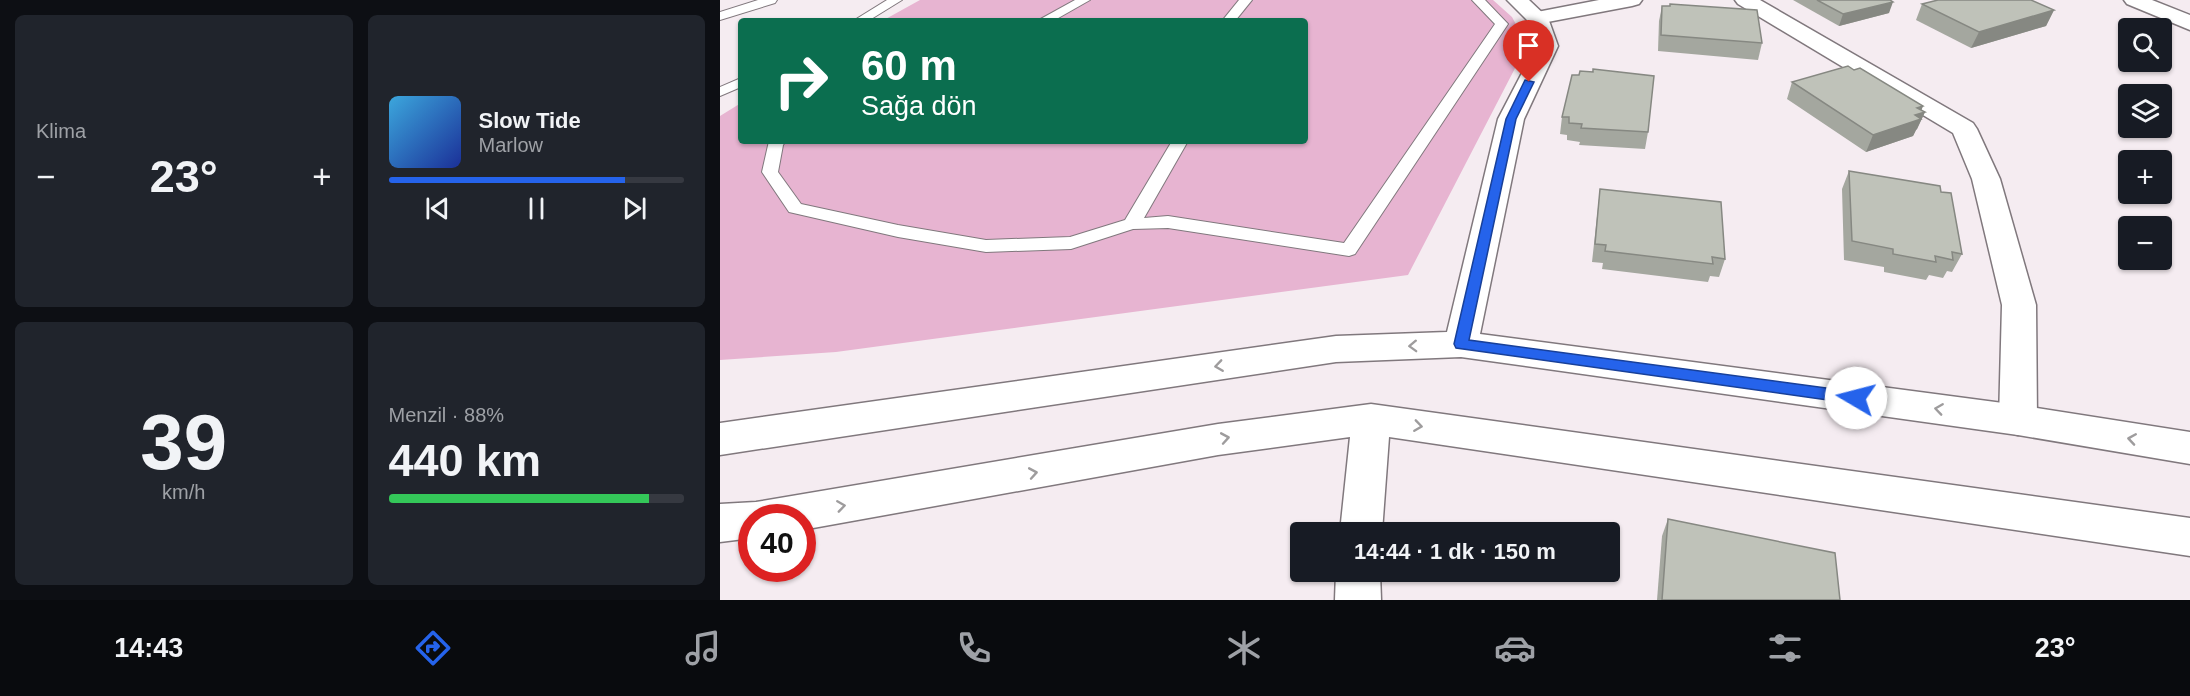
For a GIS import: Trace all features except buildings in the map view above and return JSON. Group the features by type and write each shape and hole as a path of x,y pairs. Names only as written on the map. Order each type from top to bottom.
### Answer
{"street":[{"path":"1461,344 1511,119 1547,46 1537,18 1516,0"},
{"path":"1537,18 1632,0"},
{"path":"1745,0 1964,129 1986,179 2019,305 2018,420"},
{"path":"2134,0 2190,23"},
{"path":"720,439 1336,349 1461,344 2018,420 2190,448"},
{"path":"816,510 875,502 1271,430 1371,419 2190,537"},
{"path":"1362,522 1371,419"},
{"path":"720,524 738,521"},
{"path":"1358,582 1358,600"}],"lane":[{"path":"720,16 771,0"},
{"path":"864,18 896,0"},
{"path":"1049,18 1084,0"},
{"path":"1231,18 1246,0"},
{"path":"775,144 770,172 795,208 898,231 986,246 1071,243 1132,224 1168,222 1349,250 1502,24 1478,0"},
{"path":"720,92 738,83"},
{"path":"1132,224 1178,144"}],"shaded area":[{"path":"920,0 1493,0 1512,17 1527,45 1408,275 836,352 720,360 720,116 738,105 738,144 1308,144 1308,18 887,18"}],"route":[{"path":"1529,82 1511,119 1461,344 1856,398"}]}
